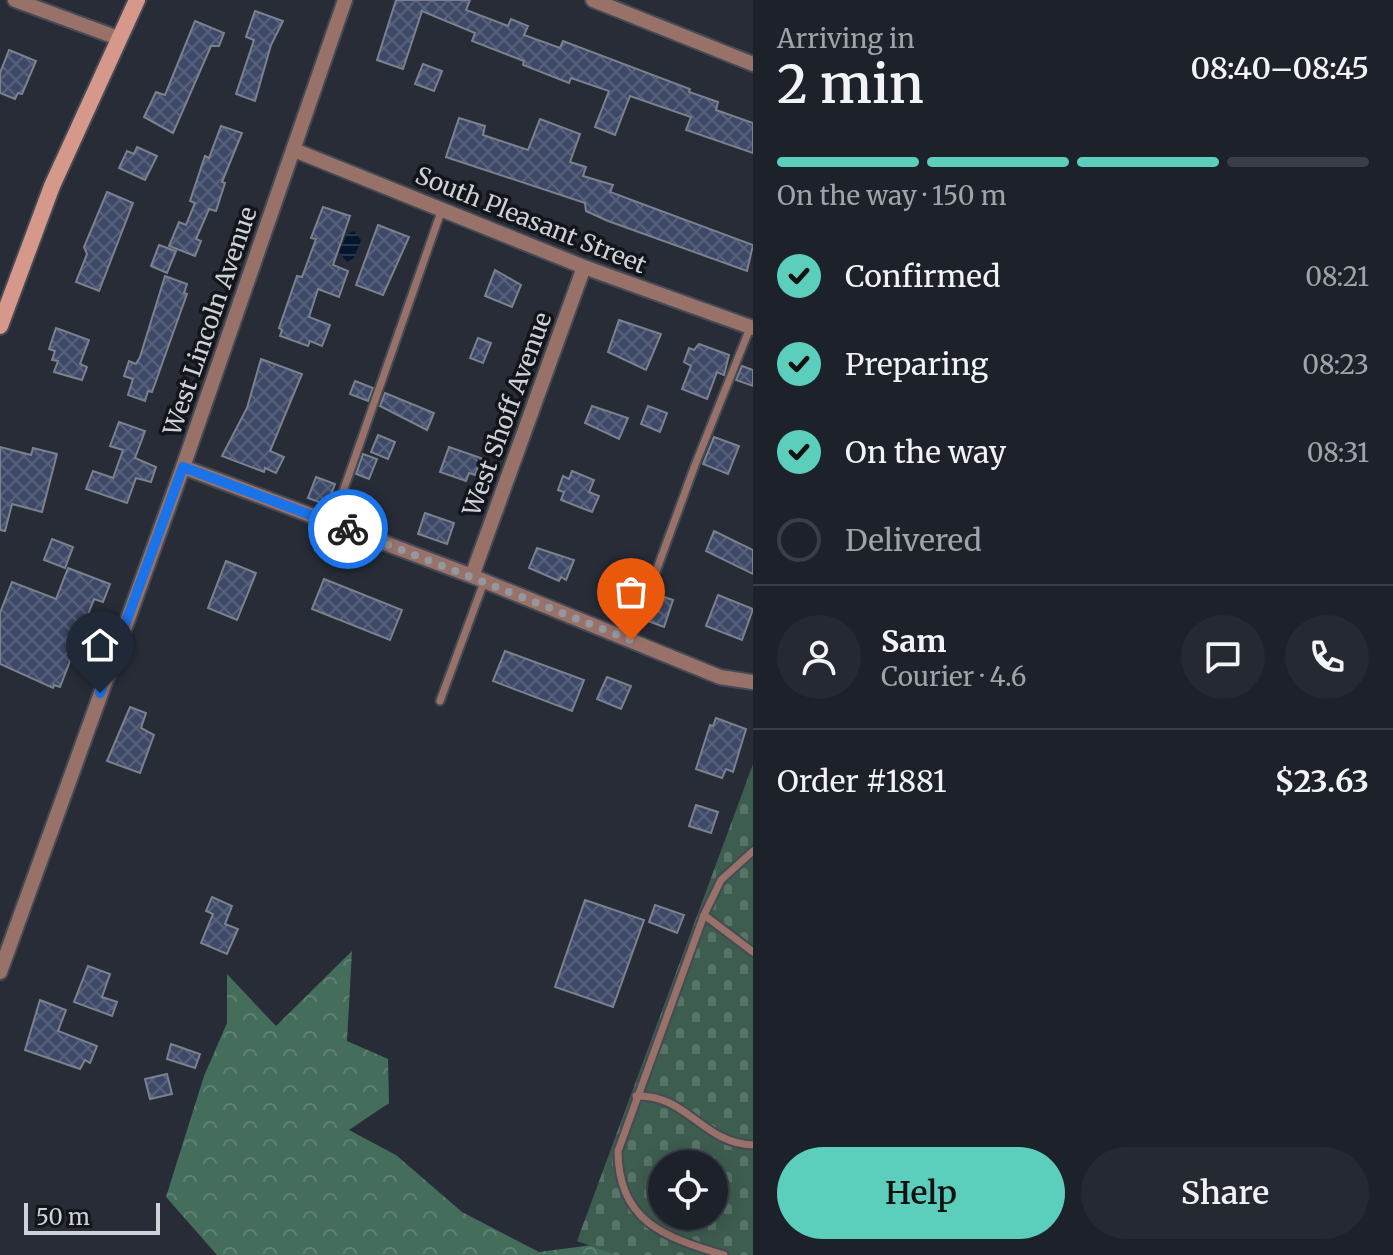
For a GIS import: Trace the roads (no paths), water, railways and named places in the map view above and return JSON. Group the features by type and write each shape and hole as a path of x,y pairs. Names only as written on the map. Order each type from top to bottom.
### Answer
{"main road":[{"path":"0,326 44,205 137,0"}],"street":[{"path":"15,0 118,38"},
{"name":"West Lincoln Avenue","path":"0,972 183,467 345,0"},
{"path":"593,0 753,64"},
{"name":"South Pleasant Street","path":"294,150 584,267 752,327"},
{"name":"West Shoff Avenue","path":"478,579 584,267"},
{"path":"183,467 478,579 720,677 753,682"}],"lane":[{"path":"332,523 442,209"},
{"path":"631,640 695,465 752,327"},
{"path":"440,701 478,579"},
{"path":"724,1255 674,1239 635,1211 622,1191 618,1151 704,915 721,880 753,851"},
{"path":"704,915 753,952"},
{"path":"636,1096 664,1097 713,1133 753,1145"}],"water":[{"path":"354,231 361,240 354,258 347,262 339,252 347,234"}]}
